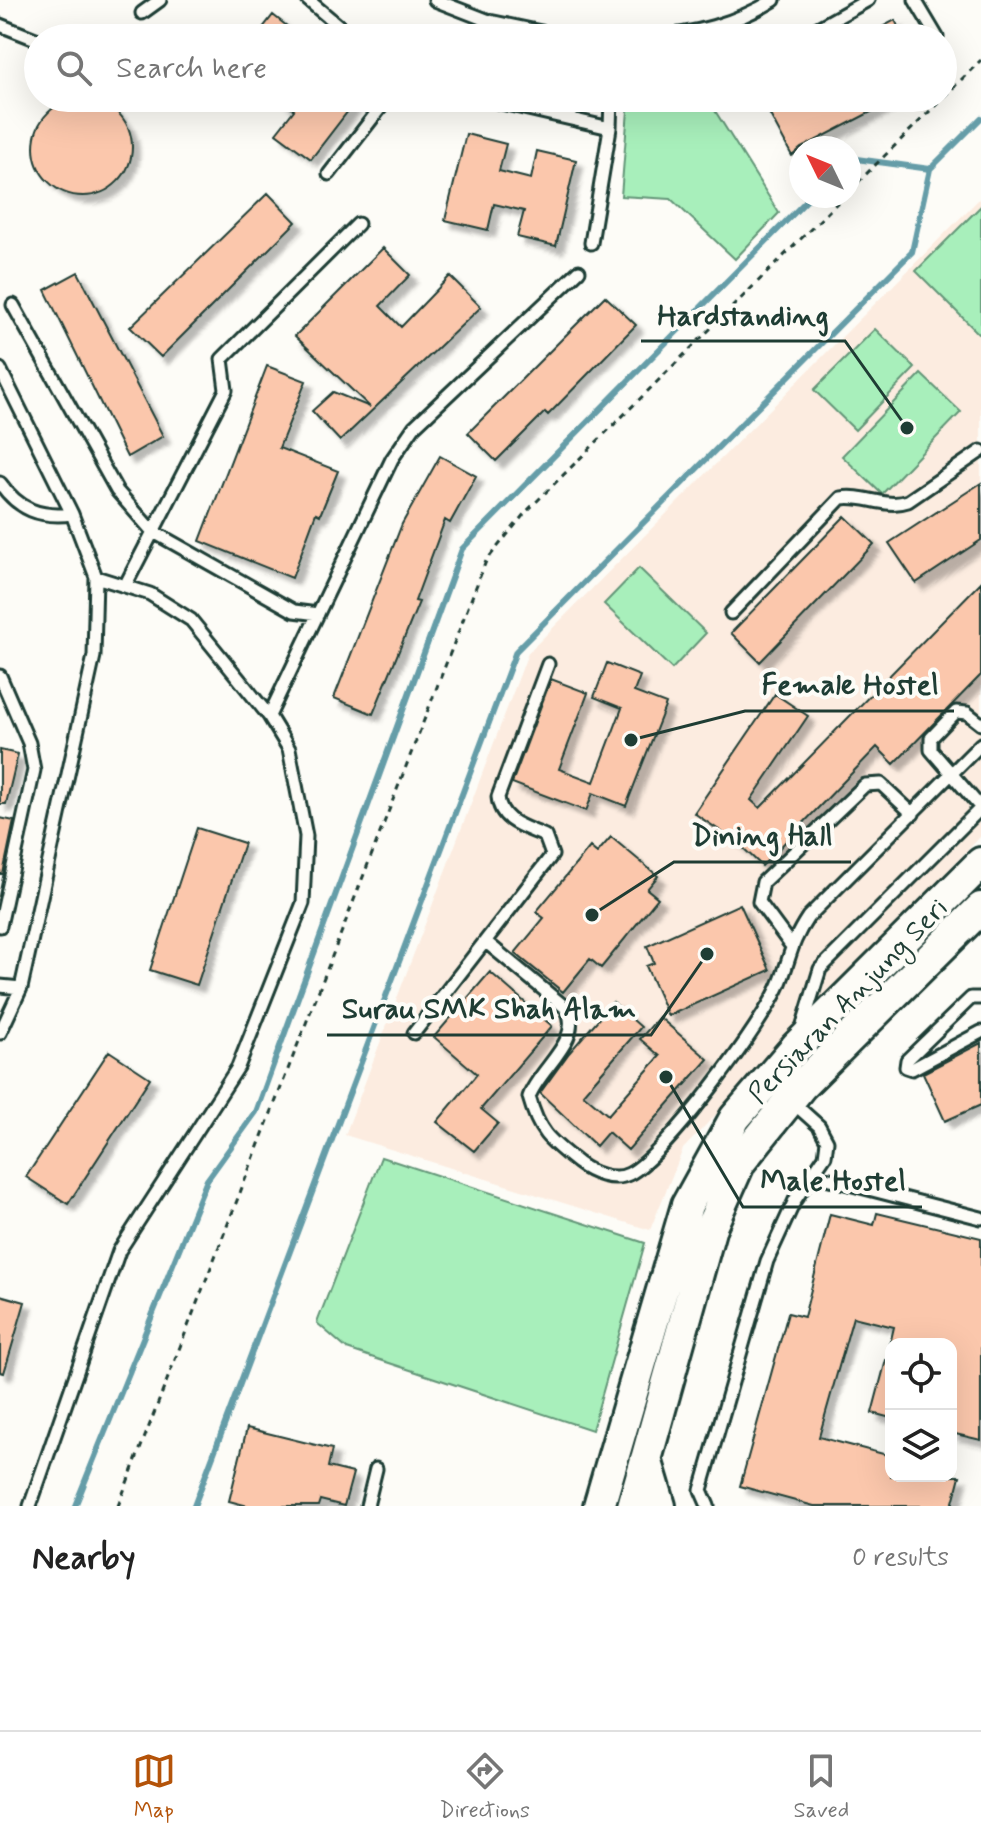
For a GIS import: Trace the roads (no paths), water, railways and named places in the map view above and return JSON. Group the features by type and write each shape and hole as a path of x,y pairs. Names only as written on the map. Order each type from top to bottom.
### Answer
{"street":[{"name":"Persiaran Anjung Seri","path":"599,1506 687,1205 735,1118 796,1047 981,863"},
{"name":"Persiaran Anjung Seri","path":"633,1506 711,1227 740,1162 790,1100 981,908"},
{"path":"646,1459 660,1506"}],"lane":[{"path":"142,13 160,0"},
{"path":"308,0 336,24"},
{"path":"435,0 503,24"},
{"path":"732,24 774,0"},
{"path":"825,24 868,0"},
{"path":"915,0 929,24"},
{"path":"0,25 24,34"},
{"path":"329,174 377,112"},
{"path":"541,112 610,128"},
{"path":"591,243 611,112"},
{"path":"125,586 226,390 222,359 358,224"},
{"path":"269,716 392,459 414,427 579,271"},
{"path":"13,305 117,491 152,531 294,611 318,614"},
{"path":"0,369 72,514 96,577 94,656 21,988 0,1033"},
{"path":"731,613 841,498 855,496 894,506 908,501 981,451"},
{"path":"0,483 29,511 49,517 72,514"},
{"path":"30,1506 119,1251 238,1067 303,903 306,836 289,749 269,716 191,620 150,594 96,577"},
{"path":"414,1033 552,855 545,836 505,817 499,810 498,797 548,664"},
{"path":"0,676 29,743 34,770 0,926"},
{"path":"796,1047 820,969 981,808 931,750 931,738 956,712 967,713 981,724"},
{"path":"486,942 566,1008 573,1018 572,1034 534,1081 529,1097 536,1122 544,1135 589,1171 614,1177 628,1175 653,1156 746,1043 780,983 790,944 808,917 981,744"},
{"path":"790,944 759,902 763,882 865,785 881,784 913,814"},
{"path":"0,986 21,988"},
{"path":"981,998 971,998 907,1060 906,1067 912,1069 981,1032"},
{"path":"708,1506 701,1490 767,1261 795,1200 825,1156 827,1141 819,1126 790,1100"},
{"path":"814,1175 981,1218"},
{"path":"367,1506 376,1469"}],"waterway":[{"path":"194,1506 516,651 912,252 930,169 981,118"},
{"path":"861,160 930,169"},
{"path":"75,1506 207,1180 256,1112 462,549 799,208"}],"place":[{"name":"Hardstanding","path":"907,428"},
{"name":"Female Hostel","path":"631,740"},
{"name":"Dining Hall","path":"592,915"},
{"name":"Surau SMK Shah Alam","path":"707,954"},
{"name":"Male Hostel","path":"666,1077"}]}
